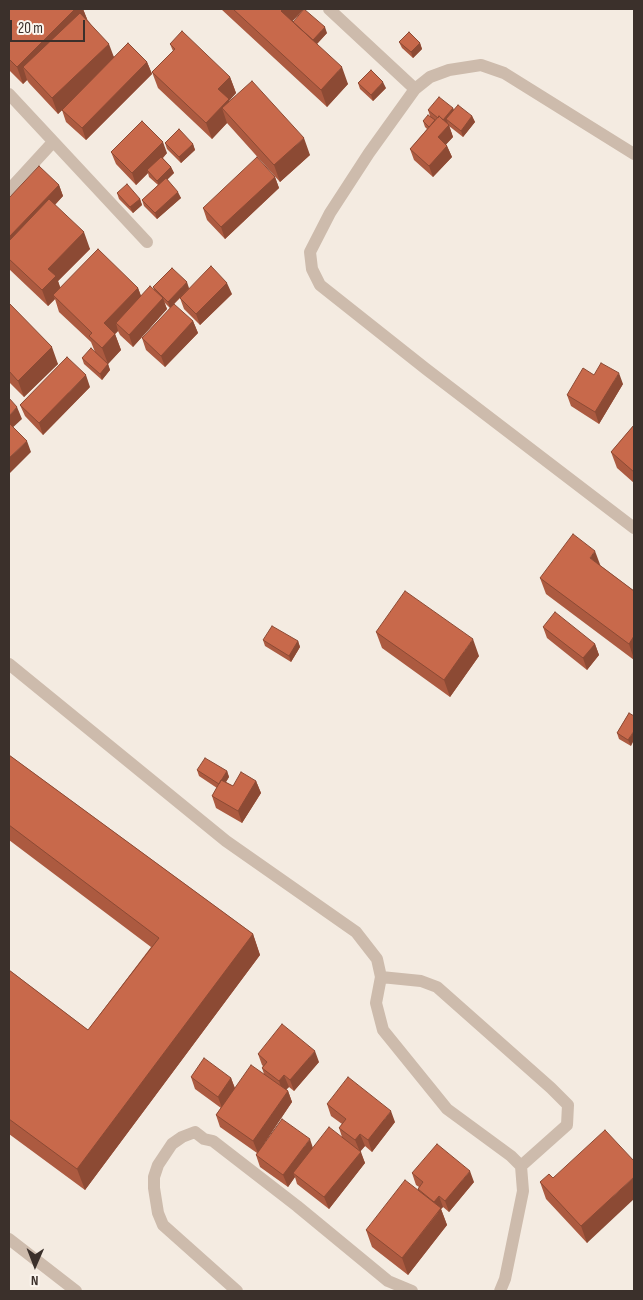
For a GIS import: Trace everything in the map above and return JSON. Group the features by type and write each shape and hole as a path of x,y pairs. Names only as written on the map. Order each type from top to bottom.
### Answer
{"street":[{"path":"329,9 415,89"},
{"path":"634,154 504,73 480,65 448,70 430,77 415,89 369,153 330,213 310,252 312,269 320,284 426,369 634,528"},
{"path":"9,94 147,242"},
{"path":"9,190 54,142"},
{"path":"9,664 226,841 356,932 377,959 381,977 376,1003 383,1030 447,1109 511,1156 521,1166 524,1191 505,1279 500,1291"},
{"path":"381,977 421,981 438,987 568,1105 567,1125 521,1166"},
{"path":"237,1291 164,1225 158,1212 154,1188 158,1165 172,1144 182,1137 195,1132 204,1139 213,1141 297,1206 388,1281 412,1291"},
{"path":"9,1239 76,1291"}],"building":[{"path":"9,9 75,9 17,67 9,59"},
{"path":"233,9 283,9 281,11 342,67 321,90"},
{"path":"304,9 325,27 313,40 293,22"},
{"path":"80,13 109,44 52,98 23,67"},
{"path":"182,31 230,77 218,89 229,99 206,123 152,72 175,49 170,44"},
{"path":"409,32 420,43 411,52 399,42"},
{"path":"128,43 147,62 82,128 62,110"},
{"path":"371,70 383,82 371,95 358,83"},
{"path":"252,81 304,138 274,165 222,108"},
{"path":"439,97 453,108 443,120 428,110"},
{"path":"458,105 472,116 461,131 446,119"},
{"path":"428,115 435,120 429,127 423,121"},
{"path":"439,116 449,125 438,137 447,146 429,166 410,149"},
{"path":"142,121 163,142 132,173 111,152"},
{"path":"179,129 193,144 179,157 165,143"},
{"path":"161,157 171,167 157,181 147,170"},
{"path":"257,157 275,177 221,227 203,208"},
{"path":"39,166 59,185 9,237 9,198"},
{"path":"166,178 178,192 155,213 142,200"},
{"path":"127,184 140,199 130,207 117,193"},
{"path":"49,199 84,232 48,269 56,276 42,290 9,259 9,241"},
{"path":"98,249 138,288 104,323 115,334 102,348 89,336 92,333 53,295"},
{"path":"211,266 227,283 196,314 180,298"},
{"path":"172,268 187,282 168,302 153,287"},
{"path":"150,286 163,298 129,335 116,323"},
{"path":"9,303 52,347 18,381 9,371"},
{"path":"174,304 193,321 161,356 142,338"},
{"path":"91,348 108,364 100,374 82,358"},
{"path":"67,357 86,375 39,423 20,405"},
{"path":"601,363 619,373 595,412 567,395 583,368 594,375"},
{"path":"9,398 17,407 9,416"},
{"path":"9,423 27,441 9,458"},
{"path":"634,425 634,472 611,452"},
{"path":"573,534 595,551 590,558 634,591 634,636 629,644 540,578"},
{"path":"405,591 473,639 444,680 376,632"},
{"path":"555,612 595,644 583,658 543,627"},
{"path":"272,626 298,641 289,656 263,640"},
{"path":"629,713 634,716 634,731 628,740 617,733"},
{"path":"9,755 253,934 77,1169 9,1119 9,970 88,1030 159,938 9,825"},
{"path":"205,758 227,771 219,784 197,770"},
{"path":"241,772 256,781 238,811 212,796 221,780 233,786"},
{"path":"282,1024 315,1051 290,1080 284,1075 279,1081 262,1068 267,1062 258,1054"},
{"path":"204,1058 231,1078 218,1097 191,1077"},
{"path":"251,1065 288,1091 253,1141 216,1115"},
{"path":"348,1077 391,1111 368,1140 360,1134 355,1140 339,1128 346,1119 327,1104"},
{"path":"282,1119 310,1139 283,1175 256,1155"},
{"path":"329,1127 361,1152 324,1197 293,1173"},
{"path":"605,1130 634,1161 634,1177 581,1226 540,1182 549,1174 553,1178"},
{"path":"437,1144 470,1171 445,1201 439,1196 434,1202 418,1189 423,1182 412,1173"},
{"path":"405,1180 441,1208 402,1258 366,1230"}]}
